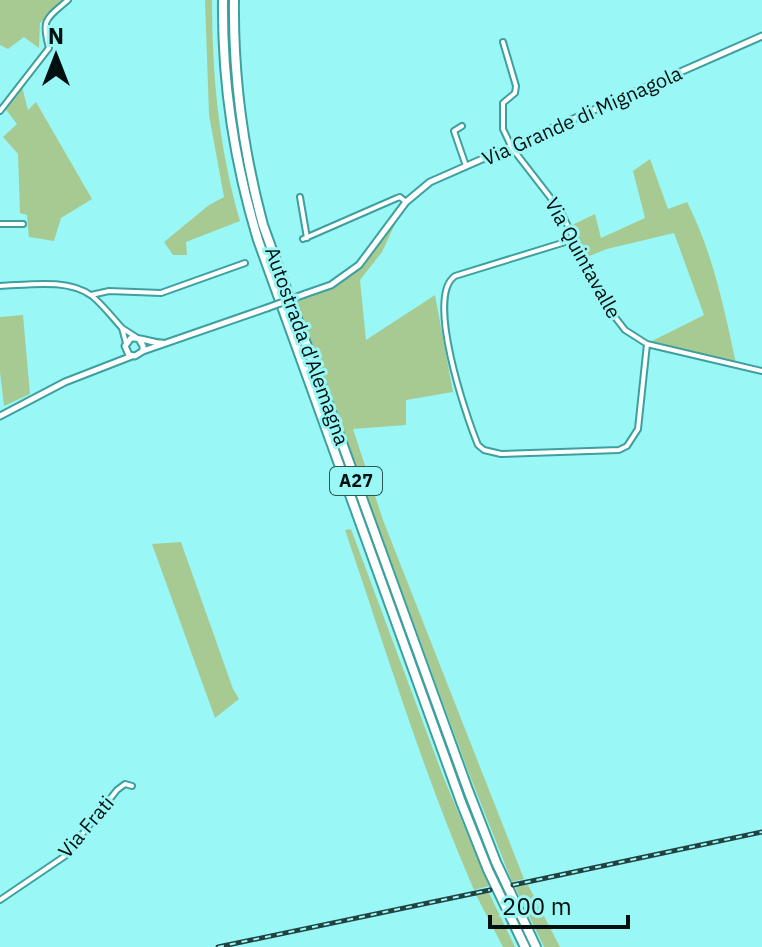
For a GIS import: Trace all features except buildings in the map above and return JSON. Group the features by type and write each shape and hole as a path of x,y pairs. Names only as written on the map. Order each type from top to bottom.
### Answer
{"highway":[{"name":"Autostrada d'Alemagna","path":"223,0 230,124 240,178 258,240 461,802 488,870 525,947"},
{"name":"Autostrada d'Alemagna","path":"234,0 238,103 246,158 263,225 468,790 502,875 536,947"}],"street":[{"path":"0,111 49,48 43,27 67,0"},
{"name":"Via Grande di Mignagola","path":"143,351 331,285 359,265 406,202 430,182 762,36"},
{"path":"503,42 516,86 515,93 503,103 501,109 503,129 512,148"},
{"path":"462,126 454,131 466,166"},
{"name":"Via Quintavalle","path":"512,148 551,196 608,308 625,330 647,344 762,371"},
{"path":"300,197 305,239 397,198 406,202"},
{"path":"0,224 23,224"},
{"path":"575,239 455,276 446,285 443,297 446,337 478,445 484,450 501,454 619,450 627,446 638,429 647,344"},
{"path":"91,295 109,291 161,293 245,263"},
{"path":"0,286 71,286 91,295 143,346 143,351 65,382 0,416"},
{"path":"122,328 125,345 132,356"},
{"path":"114,365 122,357 125,345 131,338 154,343 171,342"},
{"name":"Via Frati","path":"0,900 65,856 117,790 125,784 132,786"}],"green space":[{"path":"0,0 65,0 40,23 39,48 24,37 8,49 0,45"},
{"path":"205,0 212,0 218,112 240,221 186,242 187,255 173,255 164,242 209,205 224,197 209,115"},
{"path":"21,83 28,110 36,102 92,199 61,218 54,241 29,237 27,215 20,213 18,154 3,137 17,124 4,107"},
{"path":"650,159 668,209 687,202 696,221 717,281 736,363 652,341 704,315 674,233 587,257 572,225 595,214 601,238 645,218 633,171"},
{"path":"403,207 382,252 360,280 366,340 435,295 453,392 406,400 406,425 353,429 383,520 524,879 512,882 468,771 296,302 335,284 360,265"},
{"path":"23,315 30,394 4,406 0,372 0,317"},
{"path":"351,529 443,776 489,886 474,890 438,801 345,530"},
{"path":"181,542 239,699 215,718 152,544"},
{"path":"528,885 560,947 544,947 515,887"},
{"path":"489,893 515,947 503,947 476,895"}],"railway":[{"path":"513,885 762,832"},
{"path":"218,947 490,890"}]}
